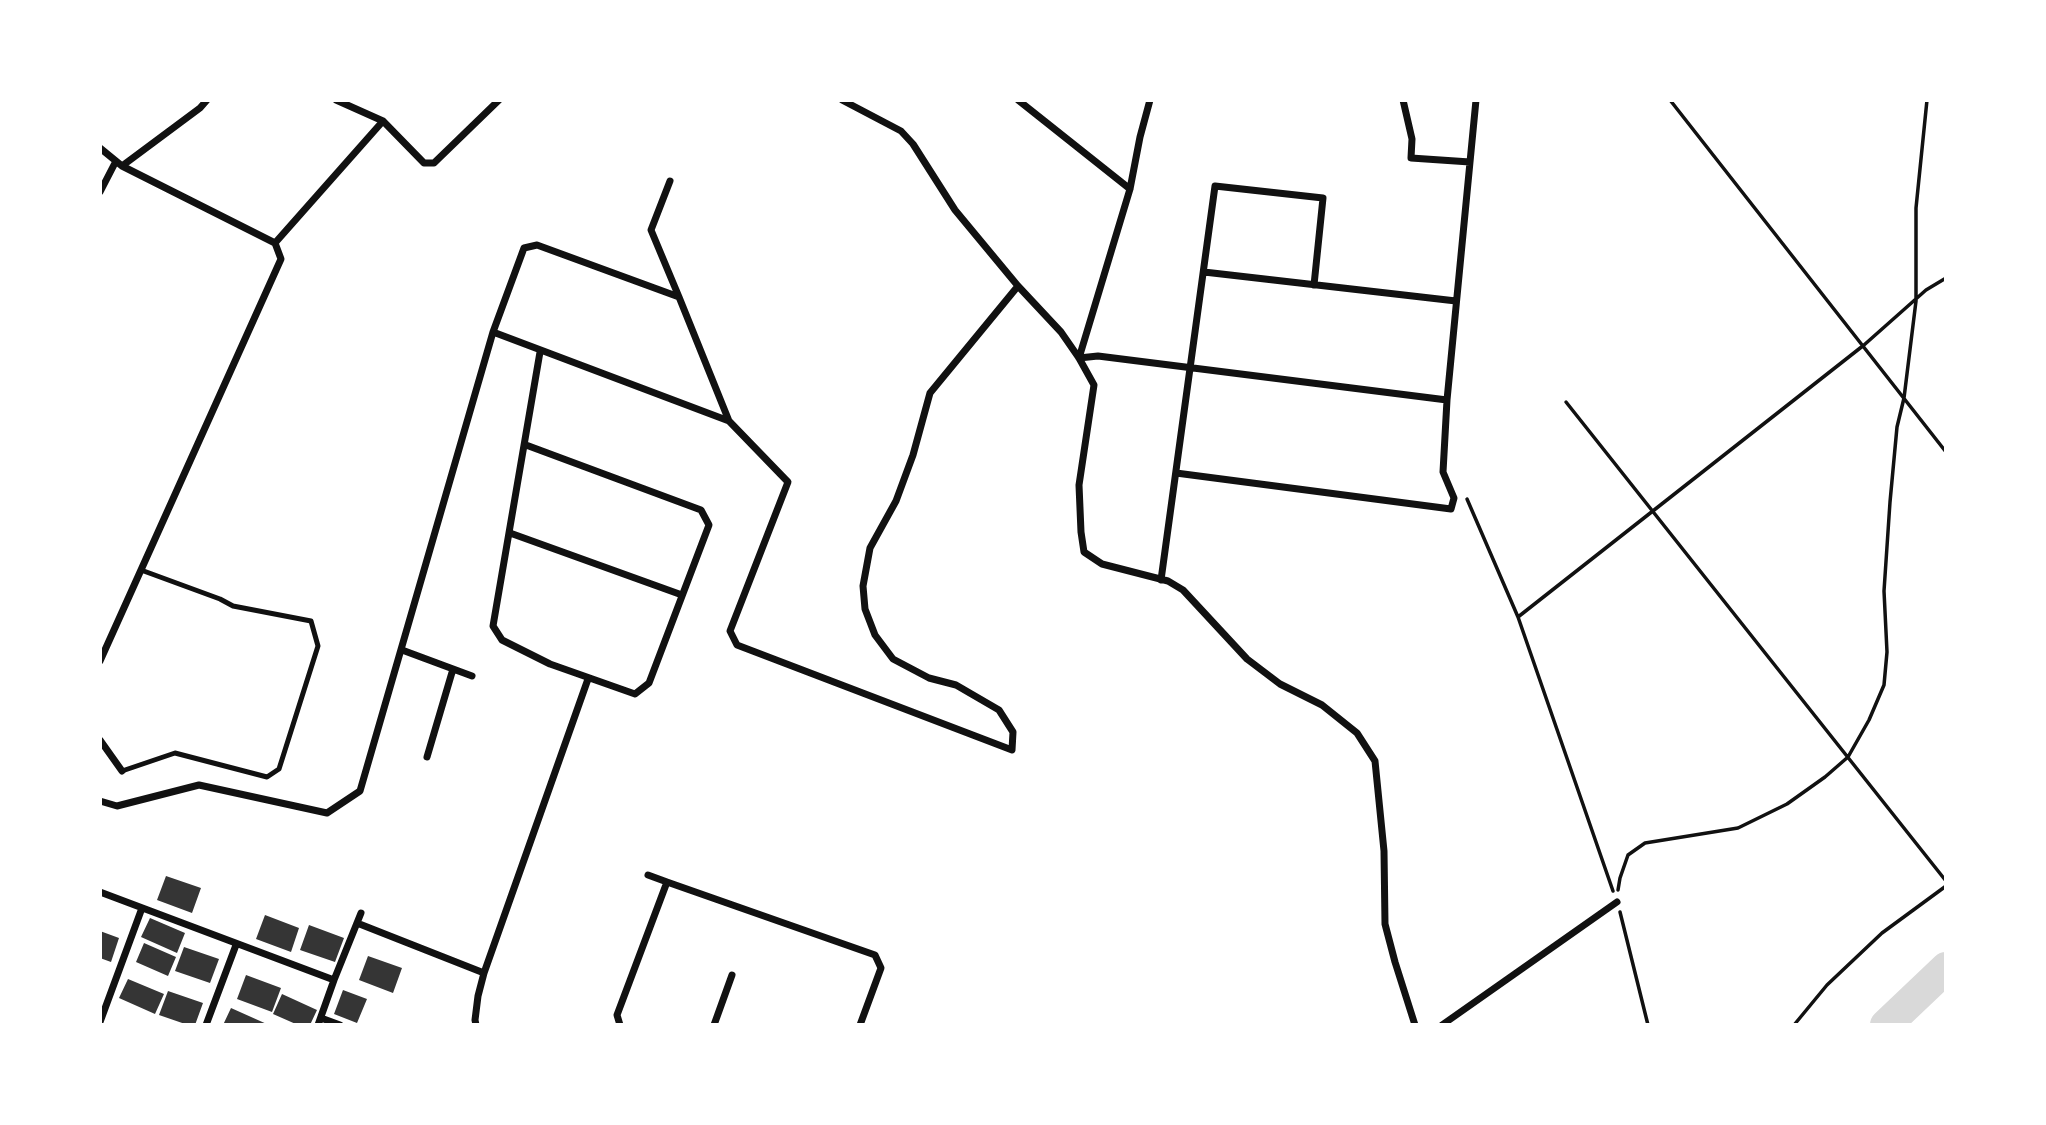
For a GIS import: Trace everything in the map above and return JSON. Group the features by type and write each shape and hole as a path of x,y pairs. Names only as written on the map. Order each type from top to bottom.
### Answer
{"street":[{"path":"100,192 119,163 200,108 207,100"},
{"path":"336,100 383,121 424,163 435,163 499,100"},
{"path":"842,100 901,131 913,144 955,210 1018,286 1061,332 1094,385 1079,485 1084,552 1102,564 1161,580 1183,590 1247,659 1280,684 1322,705 1357,733 1375,761 1384,851 1385,924 1415,1025"},
{"path":"1018,100 1130,189"},
{"path":"1079,358 1130,189 1150,100"},
{"path":"1403,100 1412,139 1411,158 1470,162"},
{"path":"1176,473 1451,509 1454,498 1443,472 1447,400 1476,100"},
{"path":"275,243 383,121"},
{"path":"100,148 119,163 275,243 281,259 100,661"},
{"path":"670,181 651,230 729,421 788,482 730,631 737,645 1012,750 1013,732 999,710 956,685 929,678 893,659 875,635 865,609 863,586 870,548 896,501 913,455 930,393 1018,286"},
{"path":"1161,580 1215,186 1323,198 1314,285"},
{"path":"100,801 117,806 199,785 327,813 360,791 493,332 524,248 537,245 679,298"},
{"path":"1204,272 1456,301"},
{"path":"493,332 540,352 729,421"},
{"path":"526,444 701,510 709,525 649,683 635,694 551,664 502,640 493,626 540,352"},
{"path":"1079,358 1097,356 1447,400"},
{"path":"510,533 682,595"},
{"path":"402,650 472,676"},
{"path":"426,757 453,669"},
{"path":"476,1025 478,996 484,973 589,679"},
{"path":"100,740 122,771"},
{"path":"648,875 875,956 881,968 860,1025"},
{"path":"620,1025 617,1016 667,882"},
{"path":"100,892 334,980"},
{"path":"1442,1025 1617,902"},
{"path":"100,1022 142,908"},
{"path":"340,1025 319,1021 361,913"},
{"path":"357,923 484,973"},
{"path":"206,1025 236,945"},
{"path":"714,1025 732,975"}],"lane":[{"path":"122,771 175,753 267,777 279,769 318,646 311,621 233,606 141,570"}],"path":[{"path":"1670,100 1946,452"},
{"path":"1617,902 1620,878 1628,855 1646,843 1738,828 1787,804 1825,778 1847,757 1870,720 1884,685 1887,652 1884,591 1890,502 1897,427 1904,398 1916,301 1916,208 1927,100"},
{"path":"1518,617 1864,345 1926,290 1946,278"},
{"path":"1566,402 1946,883 1882,933 1827,985 1794,1025"},
{"path":"1464,492 1518,617 1617,902 1648,1025"}],"building":[{"path":"166,876 201,888 192,913 157,900"},
{"path":"265,915 299,928 291,952 256,939"},
{"path":"150,918 185,933 177,953 141,937"},
{"path":"309,925 344,938 335,962 300,950"},
{"path":"100,931 119,938 111,962 100,958"},
{"path":"144,943 176,957 168,976 136,962"},
{"path":"184,947 219,959 210,983 175,971"},
{"path":"368,956 402,968 393,993 359,980"},
{"path":"246,975 281,988 272,1012 237,999"},
{"path":"128,979 164,994 155,1014 119,998"},
{"path":"343,990 367,999 357,1023 334,1014"},
{"path":"168,991 203,1003 195,1025 159,1015"},
{"path":"282,994 317,1010 310,1025 298,1025 273,1014"},
{"path":"231,1008 269,1025 223,1025"}],"waterway":[{"path":"1886,1025 1946,968"}]}
